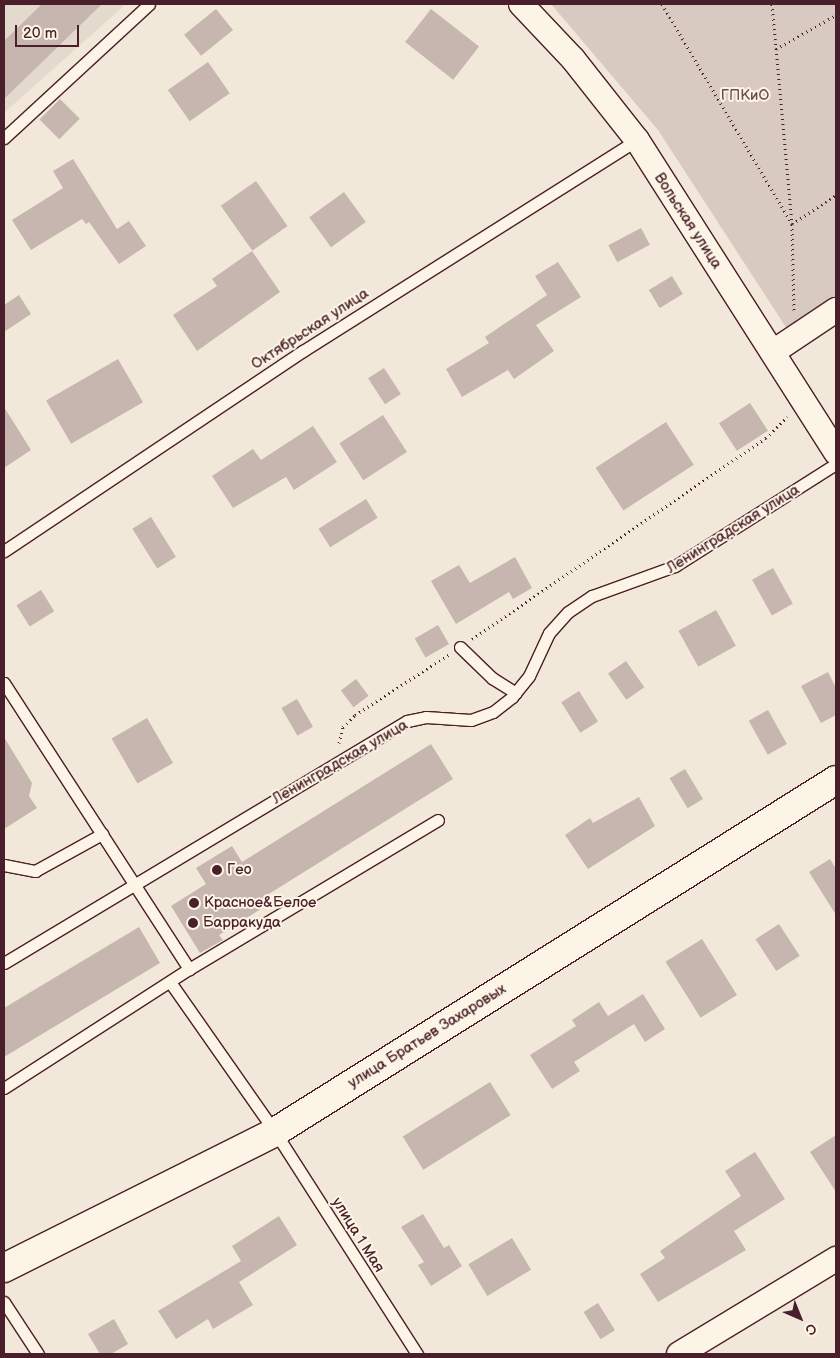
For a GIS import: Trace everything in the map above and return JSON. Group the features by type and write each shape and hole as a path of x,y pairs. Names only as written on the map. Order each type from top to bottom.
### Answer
{"main road":[{"name":"улица Братьев Захаровых","path":"4,1268 275,1132 836,780"}],"street":[{"name":"Вольская улица","path":"521,4 573,59 637,140 836,452"},
{"path":"773,352 836,310"},
{"path":"679,1354 836,1259"}],"lane":[{"path":"4,138 149,4"},
{"name":"Октябрьская улица","path":"4,551 303,351 637,140"},
{"name":"Ленинградская улица","path":"4,963 407,721 426,717 471,720 493,712 516,693 529,676 549,633 568,612 592,596 656,576 675,566 836,464"},
{"path":"460,647 492,678 516,693"},
{"path":"4,683 188,969"},
{"path":"4,1088 188,969 438,820"},
{"path":"4,865 35,871 102,834"},
{"name":"улица 1 Мая","path":"170,982 275,1132 417,1354"},
{"path":"4,1302 38,1354"}],"path":[{"path":"662,4 792,224"},
{"path":"772,4 792,224 795,337"},
{"path":"776,50 836,15"},
{"path":"792,224 836,194"},
{"path":"334,764 343,728 355,715 460,647 766,438 804,401"}],"shaded area":[{"path":"4,4 126,4 4,113"}],"green space":[{"name":"ГПКиО","path":"551,4 836,4 836,300 789,332 658,130"}],"building":[{"path":"42,4 102,4 4,99 4,41"},
{"path":"216,9 233,30 201,56 184,35"},
{"path":"431,9 479,47 453,80 405,42"},
{"path":"208,62 230,93 190,121 168,90"},
{"path":"60,99 80,119 59,139 39,120"},
{"path":"73,159 117,229 129,221 146,246 119,264 89,222 86,224 82,219 31,250 12,220 63,188 53,171"},
{"path":"256,181 288,226 252,251 221,206"},
{"path":"344,192 366,222 331,247 309,217"},
{"path":"641,228 650,245 617,262 608,245"},
{"path":"252,251 280,292 197,351 173,315 217,286 212,279"},
{"path":"558,262 581,297 536,325 554,351 514,379 508,370 462,397 446,369 489,343 485,337 547,295 535,276"},
{"path":"672,276 683,294 660,308 649,290"},
{"path":"19,295 31,314 4,332 4,305"},
{"path":"118,359 143,402 71,444 46,400"},
{"path":"384,368 401,394 385,404 368,378"},
{"path":"750,403 768,431 737,451 719,423"},
{"path":"4,407 31,450 4,468"},
{"path":"383,415 407,452 363,480 339,443"},
{"path":"666,422 694,465 623,511 596,468"},
{"path":"313,426 337,462 294,490 286,477 233,508 212,476 253,449 261,460"},
{"path":"366,499 378,518 330,547 319,529"},
{"path":"151,517 176,557 157,569 132,529"},
{"path":"515,557 532,588 513,599 509,592 456,624 431,581 459,565 470,583"},
{"path":"773,568 793,604 772,615 752,580"},
{"path":"41,590 54,611 30,627 16,605"},
{"path":"716,610 736,646 698,667 678,631"},
{"path":"438,625 449,644 426,658 415,638"},
{"path":"626,661 644,687 626,700 608,674"},
{"path":"828,672 836,688 836,715 821,723 801,686"},
{"path":"356,679 369,696 353,707 341,690"},
{"path":"579,691 598,722 580,733 561,702"},
{"path":"297,699 313,727 297,736 281,708"},
{"path":"768,710 787,744 768,755 749,721"},
{"path":"147,718 173,763 137,784 111,738"},
{"path":"4,737 32,783 29,796 37,808 4,829"},
{"path":"431,744 453,779 264,897 269,904 219,935 223,940 200,953 171,906 206,884 196,868 232,846 242,862"},
{"path":"685,769 703,799 688,808 670,778"},
{"path":"639,797 655,826 588,869 565,835 590,818 593,823"},
{"path":"830,859 836,869 836,915 809,872"},
{"path":"779,924 800,956 776,971 756,939"},
{"path":"139,927 160,963 4,1057 4,1008"},
{"path":"702,939 737,995 701,1018 666,962"},
{"path":"643,994 665,1029 645,1042 634,1024 574,1062 580,1071 552,1089 530,1055 576,1026 572,1020 599,1002 608,1016"},
{"path":"490,1082 511,1115 423,1170 403,1137"},
{"path":"836,1135 836,1192 810,1152"},
{"path":"755,1152 785,1199 734,1231 746,1250 658,1302 640,1274 665,1258 660,1251 741,1196 725,1171"},
{"path":"423,1214 444,1248 449,1245 462,1266 431,1286 418,1265 424,1262 401,1227"},
{"path":"279,1216 297,1245 239,1282 253,1305 213,1329 208,1319 176,1339 158,1311 241,1261 232,1246"},
{"path":"512,1238 531,1270 487,1296 468,1264"},
{"path":"598,1303 615,1330 601,1339 584,1312"},
{"path":"114,1319 128,1344 111,1354 100,1354 88,1334"}],"place":[{"name":"Гео","path":"217,870"},
{"name":"Красное&Белое","path":"194,903"},
{"name":"Барракуда","path":"193,923"}]}
